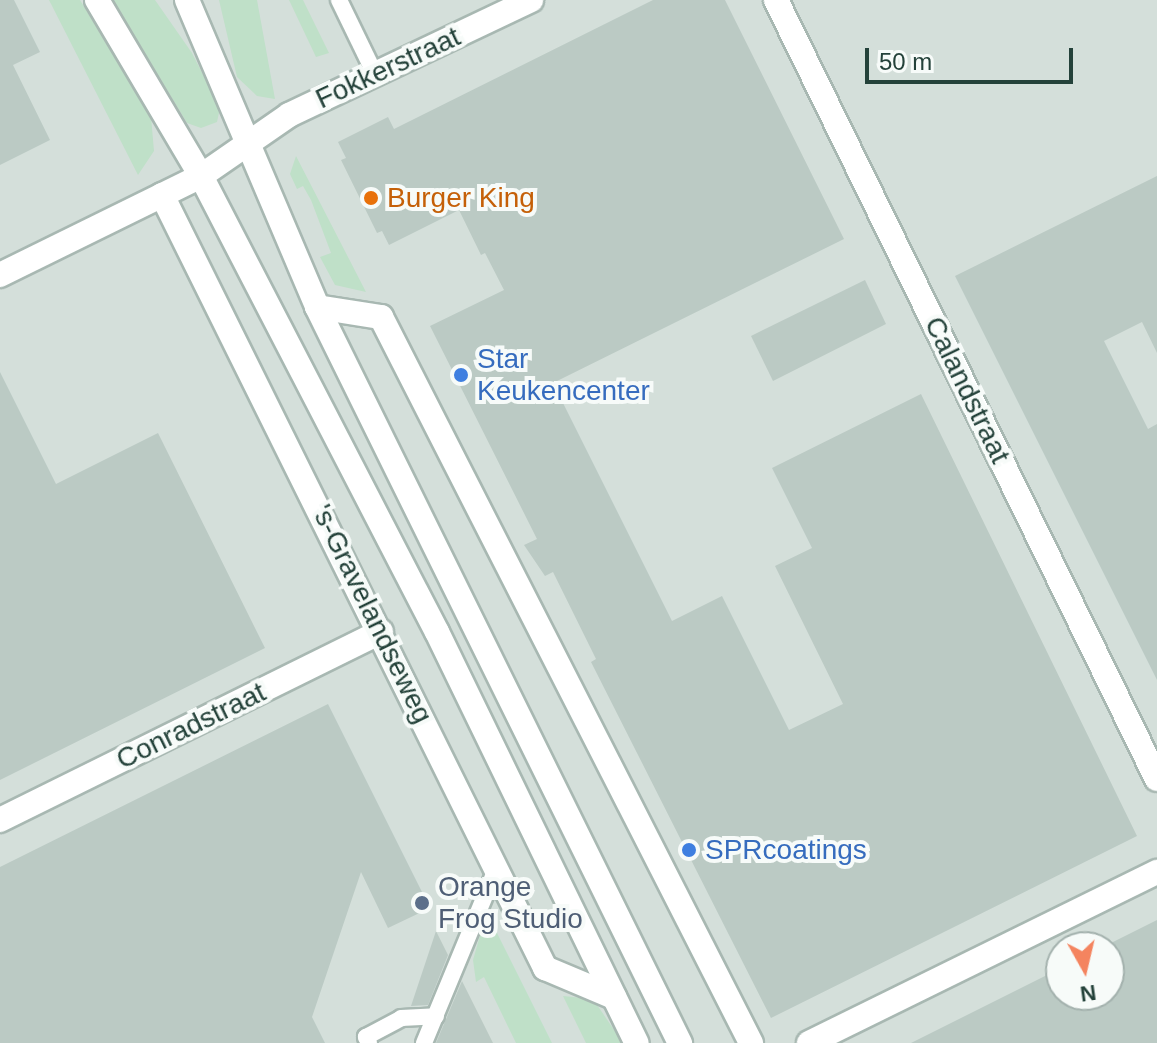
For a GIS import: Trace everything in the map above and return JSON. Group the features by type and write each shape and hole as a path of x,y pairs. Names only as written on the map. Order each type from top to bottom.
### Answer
{"street":[{"name":"'s-Gravelandseweg","path":"97,0 201,176 437,632 637,1043"},
{"path":"187,0 250,138 317,307 680,1043"},
{"name":"Fokkerstraat","path":"250,138 289,115 531,0"},
{"name":"Calandstraat","path":"776,0 1157,779"},
{"path":"0,275 201,176 250,138"},
{"name":"'s-Gravelandseweg","path":"162,195 545,968 614,997"},
{"path":"317,307 381,317 751,1043"},
{"name":"Conradstraat","path":"0,820 381,632"},
{"path":"809,1043 1157,872"}],"lane":[{"path":"339,0 375,74"},
{"path":"424,1043 497,867"},
{"path":"369,1043 366,1037 401,1018 436,1016"}],"shaded area":[{"path":"0,0 1157,0 1157,1043 0,1043"}],"green space":[{"path":"49,0 80,0 151,117 154,151 138,175"},
{"path":"112,0 155,0 192,53 220,108 217,122 201,128 187,123"},
{"path":"219,0 257,0 275,99 257,96 237,77"},
{"path":"289,0 303,0 329,53 316,57"},
{"path":"296,156 366,292 335,285 320,257 331,253 311,200 303,186 297,189 290,174"},
{"path":"491,921 552,1043 516,1043 484,977 476,982 473,960 483,925"},
{"path":"563,996 593,999 623,1043 586,1043"}],"building":[{"path":"0,0 14,0 40,52 13,65 50,140 0,165"},
{"path":"653,0 725,0 844,239 553,383 672,621 722,596 789,730 843,704 775,566 812,548 772,468 921,394 1137,836 771,1018 591,662 596,659 553,572 545,576 524,545 537,539 430,326 504,290 485,253 481,255 459,210 389,245 382,231 377,233 341,160 346,158 338,142 388,117 394,129"},
{"path":"1157,176 1157,353 1142,322 1104,341 1148,429 1157,424 1157,680 955,276"},
{"path":"865,280 886,324 773,381 751,336"},
{"path":"0,372 56,484 158,433 265,648 0,780"},
{"path":"328,704 430,908 388,928 361,872 312,1017 325,1043 0,1043 0,867"},
{"path":"1157,920 1157,1043 911,1043 1045,976 1045,1011 1125,1011 1125,936"},
{"path":"436,931 448,955 428,1005 411,1006"},
{"path":"462,981 493,1043 436,1043"}],"place":[{"name":"Burger King","path":"371,198"},
{"name":"Star Keukencenter","path":"461,375"},
{"name":"SPRcoatings","path":"689,850"},
{"name":"Orange Frog Studio","path":"422,903"}]}
